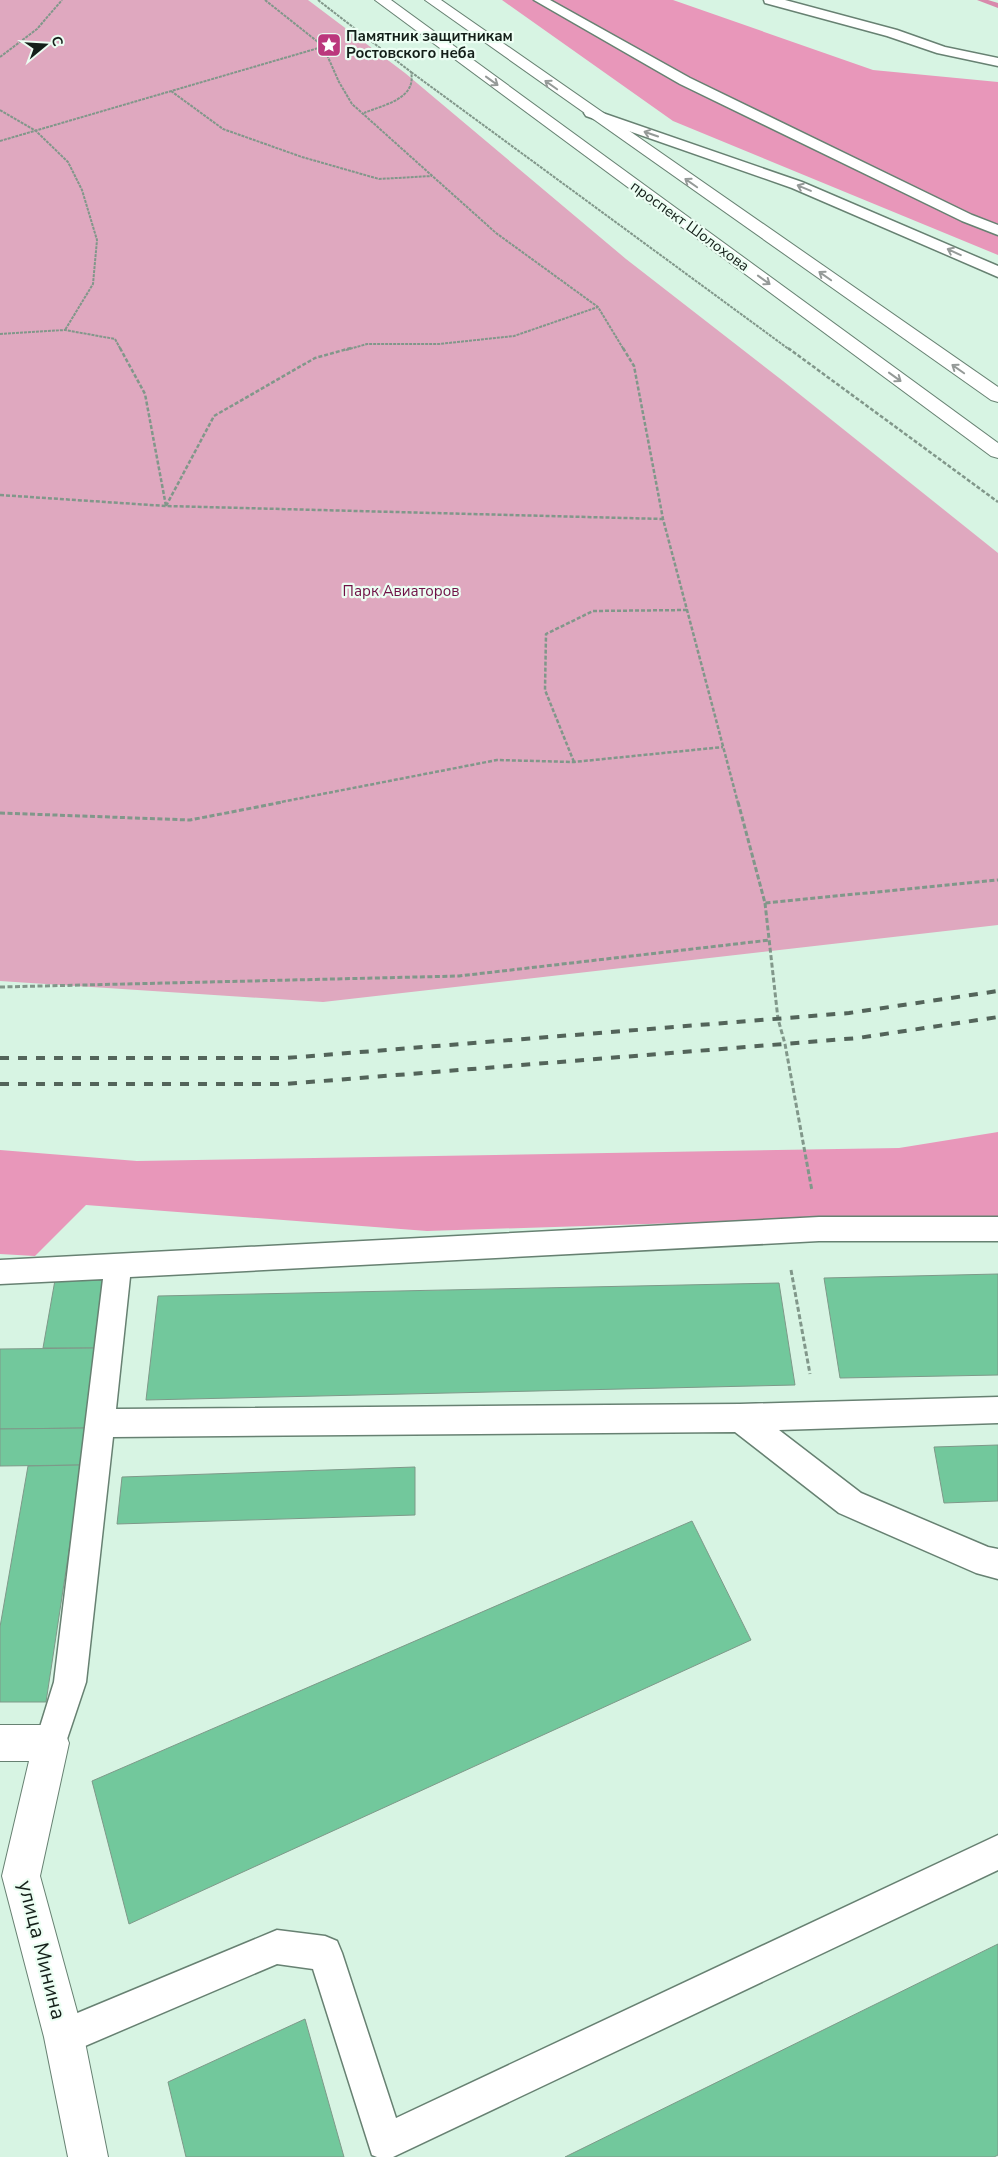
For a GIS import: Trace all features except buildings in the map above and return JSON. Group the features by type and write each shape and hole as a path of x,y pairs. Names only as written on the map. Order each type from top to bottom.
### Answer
{"main road":[{"name":"проспект Шолохова","path":"382,0 998,452"},
{"name":"проспект Шолохова","path":"432,0 998,396"},
{"path":"0,1743 51,1743"},
{"name":"улица Минина","path":"51,1743 21,1876 64,2037 88,2157"}],"lane":[{"path":"540,0 685,81 967,218 998,230"},
{"path":"770,0 892,33 942,50 998,62"},
{"path":"591,113 797,185 998,272"},
{"path":"0,1272 819,1229 998,1229"},
{"path":"51,1743 70,1682 118,1267"},
{"path":"100,1423 740,1418 998,1410"},
{"path":"740,1418 850,1503 987,1562 998,1564"},
{"path":"64,2037 277,1947 325,1953 385,2142 998,1852"}],"path":[{"path":"0,56 37,29 62,0"},
{"path":"265,0 322,46 338,82 352,104 496,234 598,307 634,366 663,519 765,903 778,1019 785,1044 819,1229"},
{"path":"318,0 411,72 998,502"},
{"path":"0,141 322,46"},
{"path":"364,113 408,94 413,86 414,78 411,72"},
{"path":"171,91 224,129 302,158 379,180 432,176"},
{"path":"0,110 36,131 68,162 82,190 96,240 94,284 65,330"},
{"path":"166,506 214,416 315,358 367,344 439,344 514,336 598,307"},
{"path":"0,334 65,330 115,339 145,394 166,506"},
{"path":"0,495 166,506 663,519"},
{"path":"574,762 546,690 546,634 593,611 687,610"},
{"path":"0,813 190,820 497,760 574,762 723,747"},
{"path":"765,903 998,880"},
{"path":"0,987 459,976 770,940"},
{"path":"784,1232 817,1416"}],"green space":[{"name":"Парк Авиаторов","path":"0,0 308,0 405,73 626,259 783,381 998,553 998,925 323,1002 0,981"}],"shaded area":[{"path":"502,0 673,0 873,70 998,82 998,255 673,121"},
{"path":"998,1132 998,1217 899,1216 427,1231 86,1205 35,1256 0,1254 0,1150 137,1161 899,1148"}],"waterway":[{"path":"981,0 998,6"}],"railway":[{"path":"0,1058 286,1058 849,1013 998,991"},
{"path":"0,1084 285,1084 858,1038 998,1017"}],"place":[{"name":"Памятник защитникам Ростовского неба","path":"329,45"}]}
